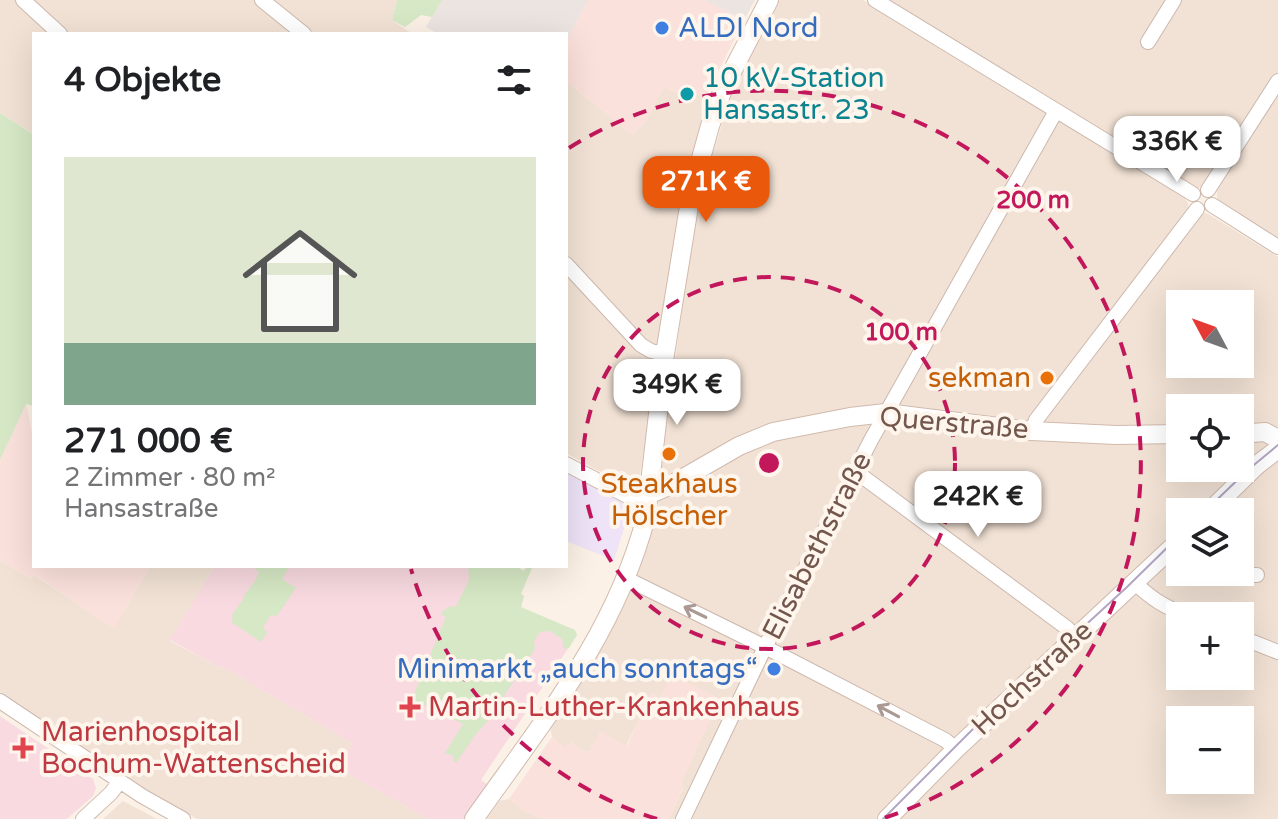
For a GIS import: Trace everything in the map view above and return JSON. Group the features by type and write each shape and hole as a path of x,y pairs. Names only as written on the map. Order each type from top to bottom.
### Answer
{"street":[{"path":"23,0 58,32"},
{"path":"262,0 302,32"},
{"path":"474,819 581,667 607,620 639,542 646,517 665,354 685,221 723,89 769,0"},
{"path":"875,0 1193,194"},
{"path":"1148,42 1172,1"},
{"path":"1208,190 1278,81"},
{"name":"Elisabethstraße","path":"683,819 765,647 855,471 1056,111"},
{"path":"1200,188 1208,190 1214,197 1212,205 1205,210 1197,209 1192,202 1193,194 1200,188"},
{"path":"1212,205 1278,247"},
{"path":"1032,431 1036,420 1197,209"},
{"path":"568,266 641,345 665,354"},
{"name":"Querstraße","path":"648,495 739,446 773,432 850,417 886,413 1032,431 1166,434"},
{"path":"1223,498 1275,447 1254,438"},
{"path":"568,465 629,497 648,495"},
{"path":"855,471 1076,637"},
{"name":"Hochstraße","path":"887,819 956,749 1166,553"},
{"path":"625,578 765,647 945,740 956,749"},
{"path":"1135,583 1166,607"},
{"path":"1254,643 1278,652"},
{"path":"0,701 142,796 183,819"},
{"path":"83,819 120,781"}],"shaded area":[{"path":"0,0 397,0 392,20 409,32 32,32 32,134 0,113"},
{"path":"442,0 588,0 568,38 568,32 435,32 426,27"},
{"path":"588,0 704,0 744,20 705,98 683,86 679,94 664,88 646,121 633,135 568,83 568,38"},
{"path":"704,0 755,0 744,20"},
{"path":"779,0 863,0 1184,197 1188,210 1208,214 1278,257 1278,819 669,819 683,788 660,698 652,693 626,746 586,752 574,746 565,749 552,737 550,726 634,579 658,512 662,456 696,207 734,86"},
{"path":"889,0 1278,0 1278,238 1220,204 1217,190 1210,185 1198,188 1189,184"},
{"path":"568,83 633,135 646,121 664,87 683,86 705,98 637,492 568,454"},
{"path":"26,403 32,432 32,568 149,568 114,629 35,575 31,579 0,560 0,460"},
{"path":"568,473 618,500 629,512 614,560 568,542"},
{"path":"0,560 31,579 34,575 114,628 149,568 214,568 170,641 228,670 352,743 338,768 429,819 197,819 156,796 0,692"},
{"name":"Martin-Luther-Krankenhaus","path":"214,568 501,568 494,581 524,596 519,612 575,638 481,780 488,785 464,819 429,819 338,768 352,743 228,670 170,640"},
{"path":"672,674 720,699 681,783 683,787 669,819 544,819 526,812 509,799 552,737 565,748 573,741 575,746 589,752 600,731 627,746 651,693 660,697"},
{"name":"Marienhospital Bochum-Wattenscheid","path":"0,716 93,779 96,788 93,796 67,819 0,819"},
{"path":"509,799 526,812 544,819 486,819 499,801"},
{"path":"123,801 157,819 103,819"}],"green space":[{"path":"397,0 442,0 432,17 421,15 405,27 392,20"},
{"path":"0,113 32,134 32,406 26,404 0,460"},
{"path":"254,568 289,568 282,579 296,588 276,617 270,616 263,627 267,633 261,642 231,622 231,616 259,572"},
{"path":"468,568 519,568 524,571 532,568 521,594 524,596 521,607 575,630 577,635 569,648 564,649 562,639 550,631 540,632 531,655 456,763 453,756 445,753 463,724 412,699 446,617 441,615 451,606 456,607 469,580"}],"tram line":[{"path":"1219,498 1278,445"},
{"path":"883,819 982,720 1166,549"}],"place":[{"name":"ALDI Nord","path":"662,28"},
{"name":"10 kV-Station Hansastr. 23","path":"687,94"},
{"name":"sekman","path":"1047,378"},
{"name":"Steakhaus Hölscher","path":"669,454"},
{"name":"Minimarkt „auch sonntags“","path":"774,669"},
{"name":"Martin-Luther-Krankenhaus","path":"410,707"},
{"name":"Marienhospital Bochum-Wattenscheid","path":"23,748"}]}
